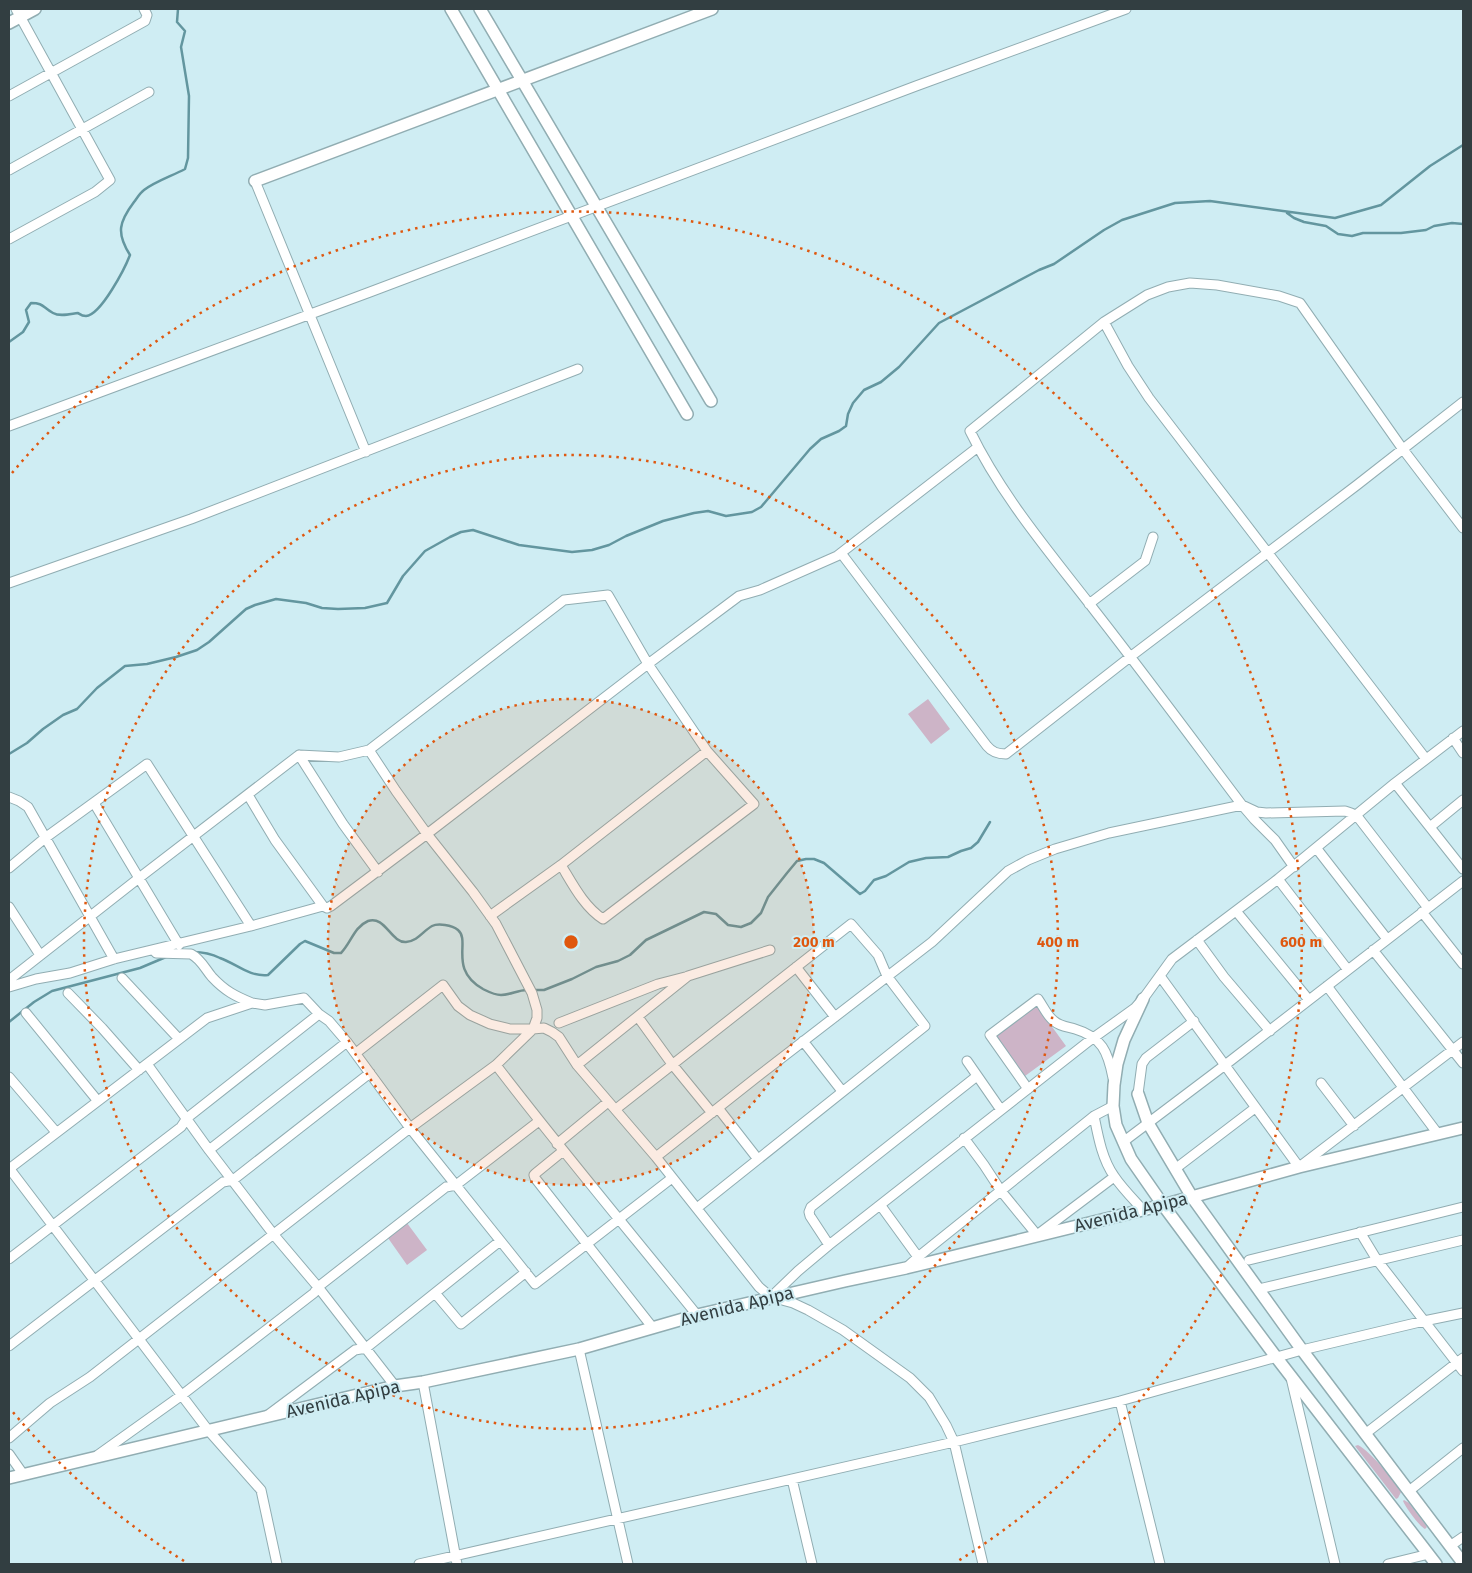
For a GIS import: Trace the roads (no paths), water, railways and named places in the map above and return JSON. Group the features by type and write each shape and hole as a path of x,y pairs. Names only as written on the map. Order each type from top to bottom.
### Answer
{"street":[{"path":"9,23 18,13 34,9"},
{"path":"9,96 145,21 147,15 144,9"},
{"path":"451,9 687,414"},
{"path":"480,9 712,401"},
{"path":"366,452 255,181 712,9"},
{"path":"9,426 1126,9"},
{"path":"9,240 95,192 110,180 18,13"},
{"path":"9,170 149,92"},
{"path":"1294,867 1275,840 1242,805 1048,551 1002,487 970,431 1104,322 1148,295 1168,287 1190,283 1244,289 1279,296 1300,303 1402,448 1463,528"},
{"path":"1104,322 1128,366 1149,398 1426,759"},
{"path":"9,583 191,519 578,368"},
{"path":"841,553 976,732 992,751 1006,754 1463,402"},
{"path":"9,987 36,979 70,974 114,959 179,945 323,906 327,908 331,906 739,596 760,590 837,556 978,447"},
{"path":"1090,604 1145,561 1153,537"},
{"path":"9,980 299,755 339,757 370,750 564,600 608,595 648,664 708,751 754,804 603,918 591,909 561,865"},
{"path":"771,1297 798,1271 964,1138 1094,1037 1123,1017 1143,999 1172,959 1278,880 1395,783 1463,731"},
{"path":"1453,738 1463,753"},
{"path":"9,1438 50,1403 139,1339 410,1128 496,1065 533,1030 537,1018 537,1010 532,993 496,924 427,834 370,750"},
{"path":"490,916 561,865 708,751"},
{"path":"299,755 342,824 378,872"},
{"path":"9,868 45,838 147,764 252,926"},
{"path":"1395,783 1463,869"},
{"path":"248,795 275,840 323,906"},
{"path":"9,797 28,807 114,959"},
{"path":"1430,826 1463,800"},
{"path":"94,803 179,945"},
{"path":"656,1158 803,1041 932,942 1008,871 1054,849 1118,830 1242,805 1257,812 1266,813 1338,811 1351,813 1356,816 1463,964"},
{"path":"1317,849 1387,939"},
{"path":"1278,880 1348,970"},
{"path":"1123,1142 1463,881"},
{"path":"9,907 40,956"},
{"path":"1236,911 1309,1000"},
{"path":"616,1109 851,924 878,955 887,976 926,1026 696,1208"},
{"path":"1196,940 1224,977 1270,1031"},
{"path":"559,1023 658,984 770,950"},
{"path":"1373,950 1454,1049 1463,1063"},
{"path":"142,953 191,954 202,962 213,978 231,994 252,1003 265,1005 304,998 319,1014 329,1020 347,1042 410,1128 535,1284 672,1178"},
{"path":"796,967 835,1017"},
{"path":"577,1065 688,976"},
{"path":"1160,976 1299,1167 1463,1042"},
{"path":"122,978 179,1039"},
{"path":"356,1054 443,985 458,1006 470,1015 490,1024 510,1029 533,1030 544,1028 552,1032 752,1278 771,1297 793,1303 842,1330 910,1378 929,1397 954,1442 983,1564"},
{"path":"1327,986 1438,1134"},
{"path":"68,992 138,1070"},
{"path":"1028,1089 990,1035 1038,999 1053,1021 1084,1031 1094,1037 1109,1056 1114,1085"},
{"path":"1143,999 1124,1040 1117,1064 1114,1085 1113,1106 1116,1125 1131,1159 1276,1357 1436,1564"},
{"path":"252,1003 207,1018 9,1168 208,1430 261,1490 277,1564"},
{"path":"26,1013 97,1100"},
{"path":"9,1259 181,1127 186,1118 319,1014"},
{"path":"638,1017 672,1064 757,1158"},
{"path":"1194,1021 1146,1058 1142,1064 1138,1094 1148,1124 1192,1197 1302,1350 1463,1563"},
{"path":"803,1041 842,1091"},
{"path":"209,1150 347,1042"},
{"path":"966,1061 1001,1110"},
{"path":"146,1064 274,1235 318,1287 395,1386"},
{"path":"496,1065 560,1147 697,1315"},
{"path":"9,1346 223,1182 232,1180 370,1073"},
{"path":"830,1245 810,1216 811,1207 977,1076"},
{"path":"9,1077 56,1132"},
{"path":"1321,1083 1354,1126"},
{"path":"608,1102 560,1147 534,1175 653,1328"},
{"path":"906,1268 918,1256 1094,1116 1113,1106"},
{"path":"1175,1169 1255,1108"},
{"path":"1094,1116 1101,1146 1114,1177 1142,1210"},
{"path":"96,1457 182,1395 314,1294 318,1287 446,1187 456,1185 539,1120"},
{"name":"Avenida Apipa","path":"9,1478 395,1386 424,1382 579,1349 697,1315 906,1268 1163,1205 1299,1167 1463,1128"},
{"path":"964,1138 1001,1191 1037,1235 1114,1177"},
{"path":"881,1206 918,1256"},
{"path":"1249,1260 1463,1207"},
{"path":"1360,1232 1377,1260 1424,1321 1460,1360 1463,1371"},
{"path":"1259,1289 1463,1240"},
{"path":"265,1416 355,1350 366,1348 500,1241"},
{"path":"435,1293 461,1324 526,1272"},
{"path":"419,1564 457,1560 617,1518 954,1442 1120,1401 1302,1350 1463,1313"},
{"path":"579,1349 628,1564"},
{"path":"1365,1434 1460,1360"},
{"path":"1289,1373 1335,1564"},
{"path":"424,1382 457,1560"},
{"path":"1120,1401 1160,1564"},
{"path":"1409,1491 1463,1448"},
{"path":"9,1454 23,1474"},
{"path":"792,1478 812,1564"},
{"path":"1450,1546 1463,1537"},
{"path":"1388,1564 1429,1554"}],"waterway":[{"path":"9,342 23,332 29,322 26,310 31,303 41,305 59,315 78,313 86,316 92,314 112,290 130,255 121,234 122,222 129,209 144,190 185,169 188,158 189,96 181,47 185,31 177,22 178,9"},
{"path":"9,754 27,743 63,715 77,709 97,688 125,666 147,664 197,650 209,642 246,609 255,605 276,599 306,603 322,608 338,609 365,608 387,603 403,576 425,551 461,532 473,530 519,545 572,552 592,550 609,545 663,521 694,513 708,511 726,516 752,512 761,507 810,449 821,439 846,426 848,414 853,403 864,390 881,382 899,367 939,323 1039,270 1054,264 1122,220 1175,203 1210,201 1335,218 1381,205 1430,166 1463,145"},
{"path":"1287,213 1304,222 1326,226 1338,234 1352,236 1363,233 1401,233 1426,230 1434,226 1452,223 1463,224"},
{"path":"532,990 544,990 596,967 618,961 630,955 646,940 704,912 716,914 728,925 741,927 751,923 761,913 768,897 797,861 814,859 824,863 860,894 874,880 886,876 909,862 926,858 948,857 971,848 978,842 990,822"},
{"path":"193,952 214,955 249,972 268,975 305,941 334,953 341,953 359,927 368,921 374,920 379,922 396,938 406,942 417,938 432,926 445,925 455,928 461,935 463,964 466,973 472,981 483,989 496,994 504,995 527,990"},
{"path":"9,1022 34,1002 52,991 140,968 166,957"}]}
